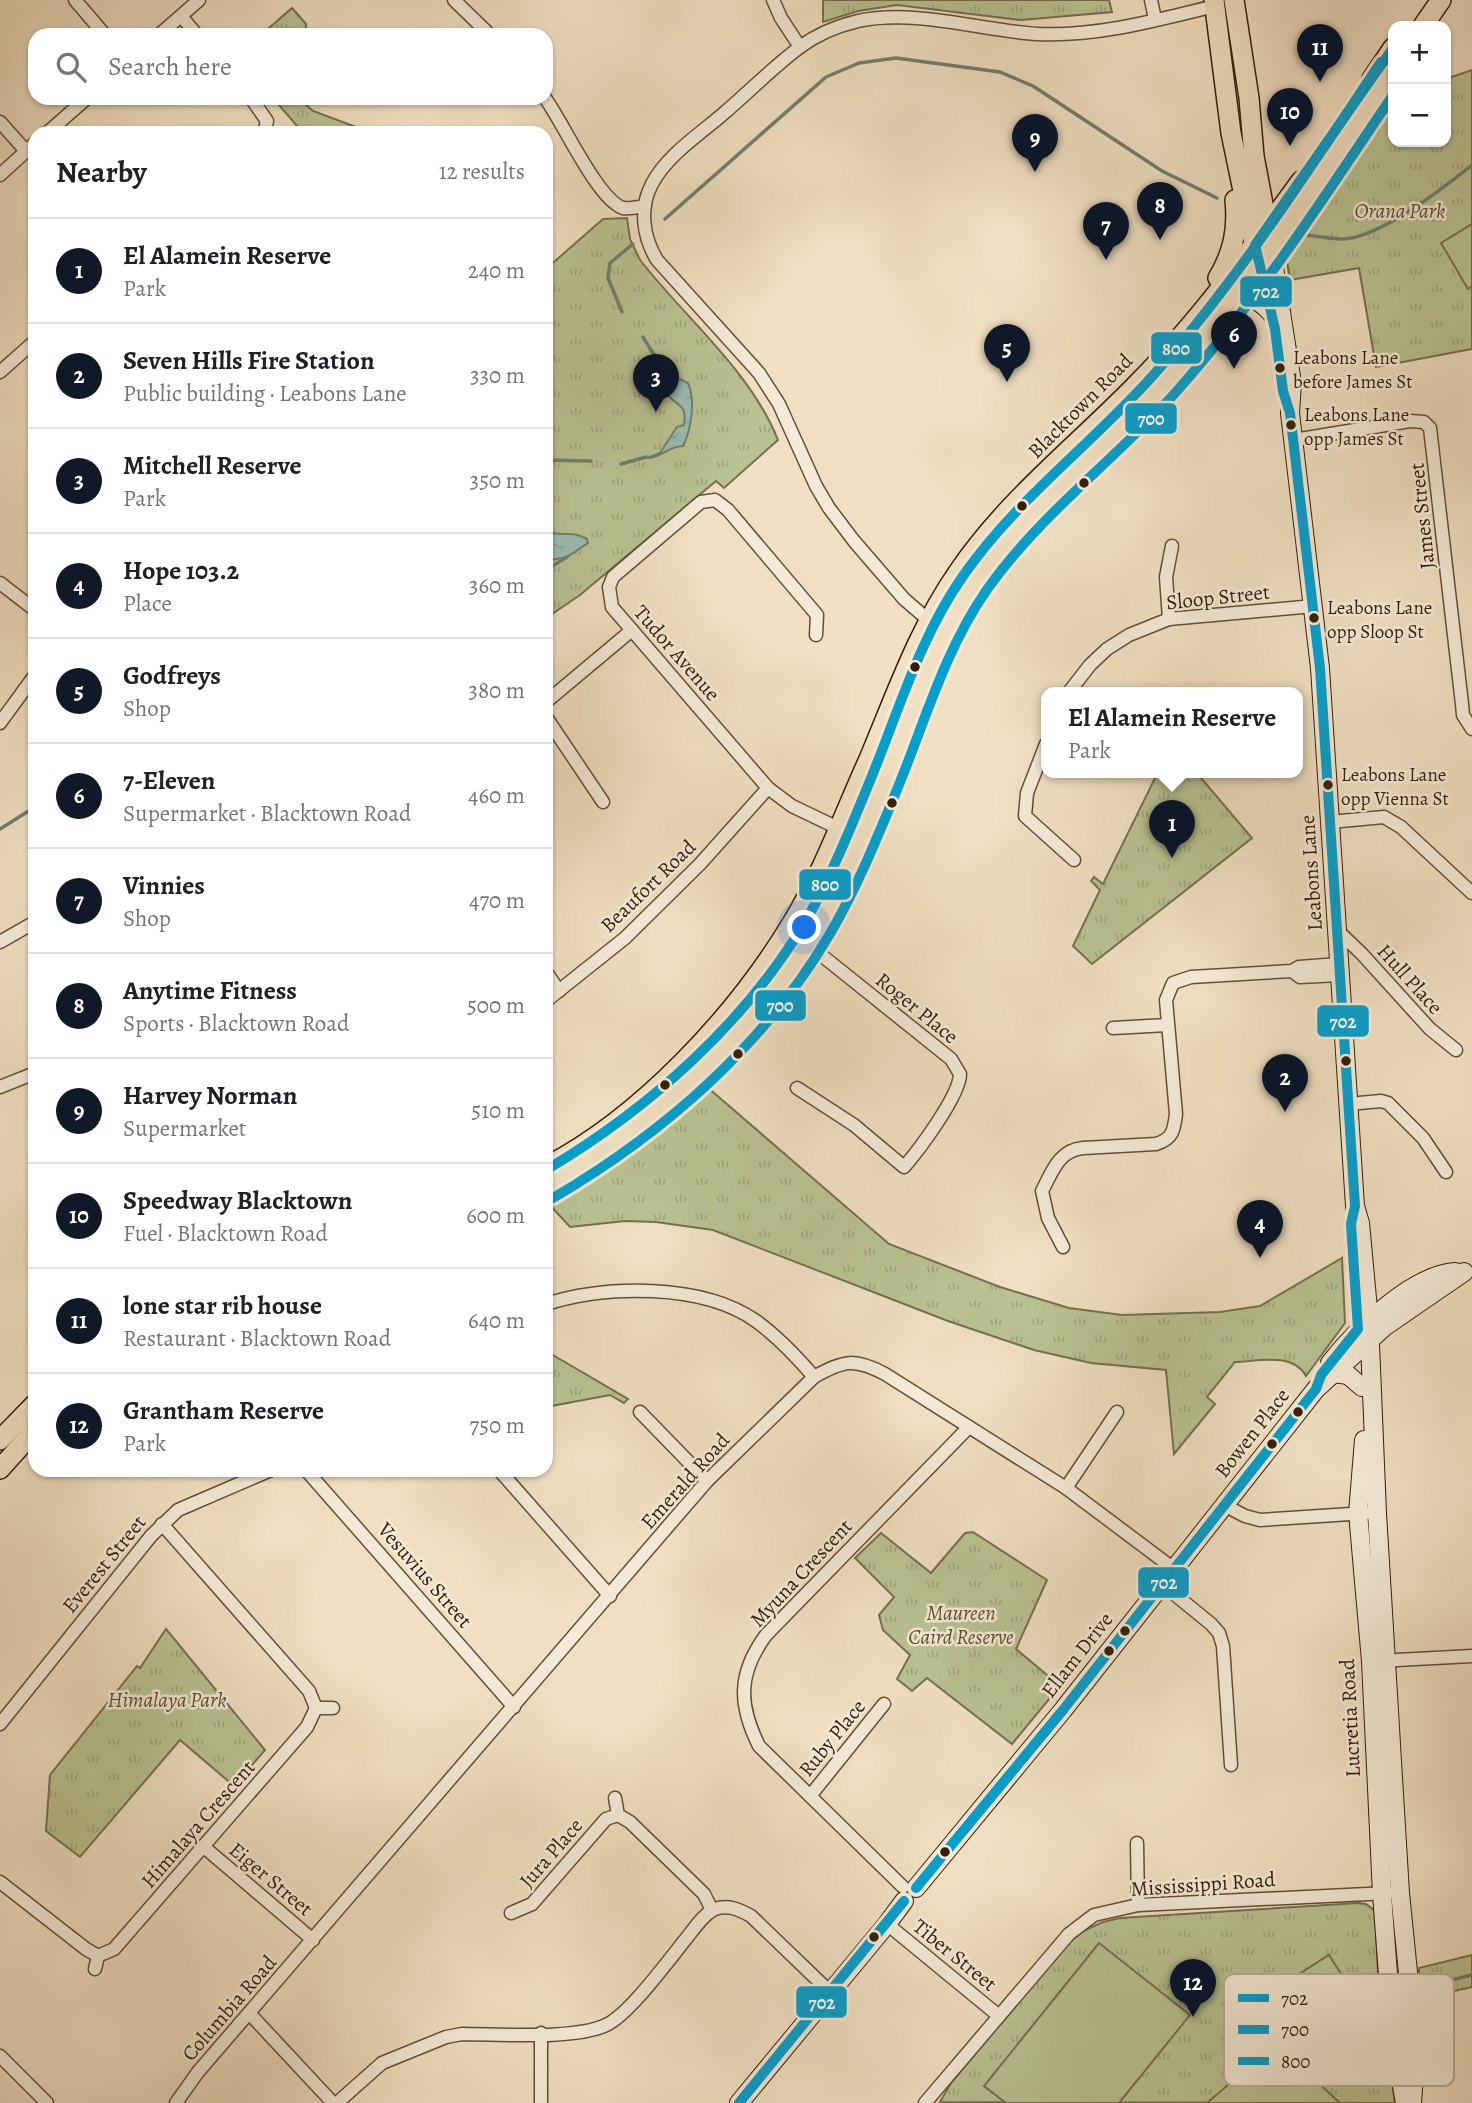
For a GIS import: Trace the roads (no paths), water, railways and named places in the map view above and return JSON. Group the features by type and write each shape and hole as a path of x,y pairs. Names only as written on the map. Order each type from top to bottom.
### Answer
{"main road":[{"path":"1411,21 1426,0"},
{"path":"1426,21 1441,0"},
{"path":"1191,324 1228,260 1235,238 1231,133 1221,2"},
{"path":"1221,2 1249,98 1263,246"},
{"name":"Blacktown Road","path":"553,1182 610,1148 667,1102 751,1017 807,945 832,901 872,814 929,664 936,626 968,593 1000,548 1118,432 1204,336 1230,302 1313,165 1388,55"},
{"name":"Blacktown Road","path":"553,1163 590,1142 669,1076 742,997 787,931 824,860 892,705 936,626 970,555 1012,505 1123,399 1263,246 1388,77"},
{"path":"1231,133 1263,246"},
{"path":"1254,156 1267,186 1279,191 1289,189 1313,165"},
{"path":"0,1440 28,1411"},
{"path":"0,1469 28,1438"}],"street":[{"path":"75,0 99,28"},
{"path":"167,28 199,0"},
{"path":"454,0 483,28"},
{"path":"773,0 800,47"},
{"path":"1152,0 1155,19"},
{"path":"936,626 896,589 854,541 816,486 779,404 759,373 657,260 647,240 645,206 651,185 660,170 800,47 845,24 907,17 1039,34 1079,34 1221,2"},
{"path":"181,16 191,28"},
{"path":"55,126 79,105"},
{"path":"256,105 267,121 266,126"},
{"path":"550,105 588,171 612,200 624,208 645,206"},
{"path":"0,122 28,145"},
{"path":"0,175 28,149"},
{"name":"Leabons Lane","path":"1263,246 1283,391 1294,440 1314,606 1331,822 1355,1206 1360,1223 1365,1279 1364,1334"},
{"name":"Leabons Lane","path":"1263,246 1292,383 1290,413"},
{"path":"1230,302 1240,298 1252,298 1271,313"},
{"path":"0,372 28,347"},
{"name":"James Street","path":"1294,440 1428,420 1433,437 1463,715 1472,729"},
{"name":"Tudor Avenue","path":"816,635 817,615 728,510 715,500 701,502 613,577 609,587 612,607 768,788 792,806 838,828"},
{"path":"1169,619 1166,577 1172,546"},
{"path":"0,583 28,605"},
{"name":"Sloop Street","path":"1073,687 1107,649 1129,635 1169,619 1314,606"},
{"path":"553,696 632,631"},
{"path":"0,723 28,685"},
{"path":"553,727 603,802"},
{"path":"1041,757 1027,793 1025,816 1074,860"},
{"name":"Beaufort Road","path":"553,996 625,938 700,864 768,788"},
{"path":"1331,822 1384,817 1401,827 1472,893"},
{"path":"0,942 28,926"},
{"name":"Roger Place","path":"787,931 951,1059 960,1074 957,1090 916,1154 904,1167 854,1125 797,1088"},
{"name":"Hull Place","path":"1338,931 1430,1029 1456,1050"},
{"path":"1063,1247 1048,1218 1042,1191 1064,1154 1073,1149 1156,1144 1166,1141 1174,1131 1176,1114 1166,1000 1173,983 1191,977 1292,971 1300,977 1339,969"},
{"path":"553,982 559,991"},
{"path":"1113,1028 1167,1025"},
{"path":"0,1087 28,1076"},
{"path":"1348,1104 1381,1101 1388,1103 1412,1126 1446,1171"},
{"name":"Leabons Lane","path":"1355,1206 1351,1224 1364,1334"},
{"path":"1364,1334 1453,1282 1468,1270"},
{"path":"1364,1334 1406,1293 1446,1273 1468,1270"},
{"path":"1365,1279 1372,1287 1385,1294 1406,1293"},
{"path":"553,1302 572,1296 611,1291 669,1293 705,1300 754,1320 794,1354 814,1377"},
{"name":"Bowen Place","path":"1224,1504 1316,1389 1335,1373 1364,1334"},
{"name":"Bowen Place","path":"1316,1389 1321,1375 1364,1334"},
{"name":"Lucretia Road","path":"1364,1334 1364,1439 1358,1513 1379,1661"},
{"name":"Lucretia Road","path":"1364,1334 1377,1513 1379,1661 1391,1893 1392,1974"},
{"name":"Emerald Road","path":"313,1940 707,1480 814,1377 833,1366 845,1363 864,1364 907,1387 1066,1488 1174,1569"},
{"path":"1335,1373 1348,1375 1362,1387"},
{"path":"640,1412 707,1480"},
{"path":"1066,1488 1117,1412"},
{"name":"Myuna Crescent","path":"908,1892 760,1746 749,1724 744,1686 750,1660 766,1635 969,1427"},
{"name":"Everest Street","path":"0,1724 170,1515 254,1477"},
{"name":"Vesuvius Street","path":"312,1477 514,1707"},
{"path":"505,1477 610,1595"},
{"path":"1224,1504 1245,1516 1260,1520 1377,1513"},
{"name":"Ellam Drive","path":"739,2103 887,1924 908,1892 1046,1731 1224,1504"},
{"path":"162,1524 309,1691 316,1708 333,1708"},
{"path":"1162,1584 1219,1633 1223,1646 1231,1765"},
{"path":"1379,1661 1472,1656"},
{"name":"Ruby Place","path":"810,1796 884,1704"},
{"name":"Himalaya Crescent","path":"0,1882 86,1949 97,1962 114,1949 204,1847 307,1727 316,1708"},
{"path":"615,1798 618,1815 630,1822 704,1894 712,1910"},
{"name":"Jura Place","path":"511,1913 532,1905 606,1819 618,1815"},
{"path":"1137,1843 1138,1905"},
{"name":"Eiger Street","path":"204,1847 313,1940"},
{"name":"Lucretia Road","path":"1391,1893 1407,1974"},
{"name":"Mississippi Road","path":"925,2103 1069,1934 1094,1915 1138,1905 1391,1893"},
{"path":"249,2013 335,2103 382,2063 446,2037 463,2034 577,2033 609,2024 633,2002 712,1910 724,1907 738,1909 751,1916 831,1992"},
{"name":"Tiber Street","path":"887,1924 999,2016"},
{"name":"Columbia Road","path":"176,2103 198,2072 313,1940"},
{"path":"541,2033 541,2103"},
{"path":"0,2056 47,2103"}],"water":[{"path":"659,363 669,374 688,383 692,398 692,415 683,446 647,458 660,453 677,427 684,425 682,408 662,386 657,366"},
{"path":"553,533 587,539 588,543 567,557 553,560"}],"waterway":[{"path":"665,219 826,77 859,63 896,58 1000,72 1033,86 1162,171 1217,198"},
{"path":"1293,234 1341,239 1373,231 1409,211 1472,165"},
{"path":"622,312 608,278 610,263 633,244"},
{"path":"643,337 659,363"},
{"path":"621,464 646,457"},
{"path":"553,460 591,461"},
{"path":"553,566 567,557"},
{"path":"0,829 28,811"},
{"path":"1454,1979 1472,1975"}],"place":[{"name":"lone star rib house","path":"1320,82"},
{"name":"Speedway Blacktown","path":"1290,146"},
{"name":"Harvey Norman","path":"1035,172"},
{"name":"Anytime Fitness","path":"1160,240"},
{"name":"Vinnies","path":"1106,260"},
{"name":"Leabons Lane before James St","path":"1280,368"},
{"name":"7-Eleven","path":"1234,369"},
{"name":"Godfreys","path":"1007,382"},
{"name":"Mitchell Reserve","path":"656,412"},
{"name":"Leabons Lane opp James St","path":"1291,425"},
{"name":"Leabons Lane opp Sloop St","path":"1314,618"},
{"name":"Leabons Lane opp Vienna St","path":"1328,785"},
{"name":"El Alamein Reserve","path":"1172,858"},
{"name":"Seven Hills Fire Station","path":"1285,1112"},
{"name":"Hope 103.2","path":"1260,1258"},
{"name":"Grantham Reserve","path":"1193,2017"}],"park label":[{"name":"Orana Park","path":"1400,211"},
{"name":"Maureen Caird Reserve","path":"961,1625"},
{"name":"Himalaya Park","path":"167,1700"}]}
